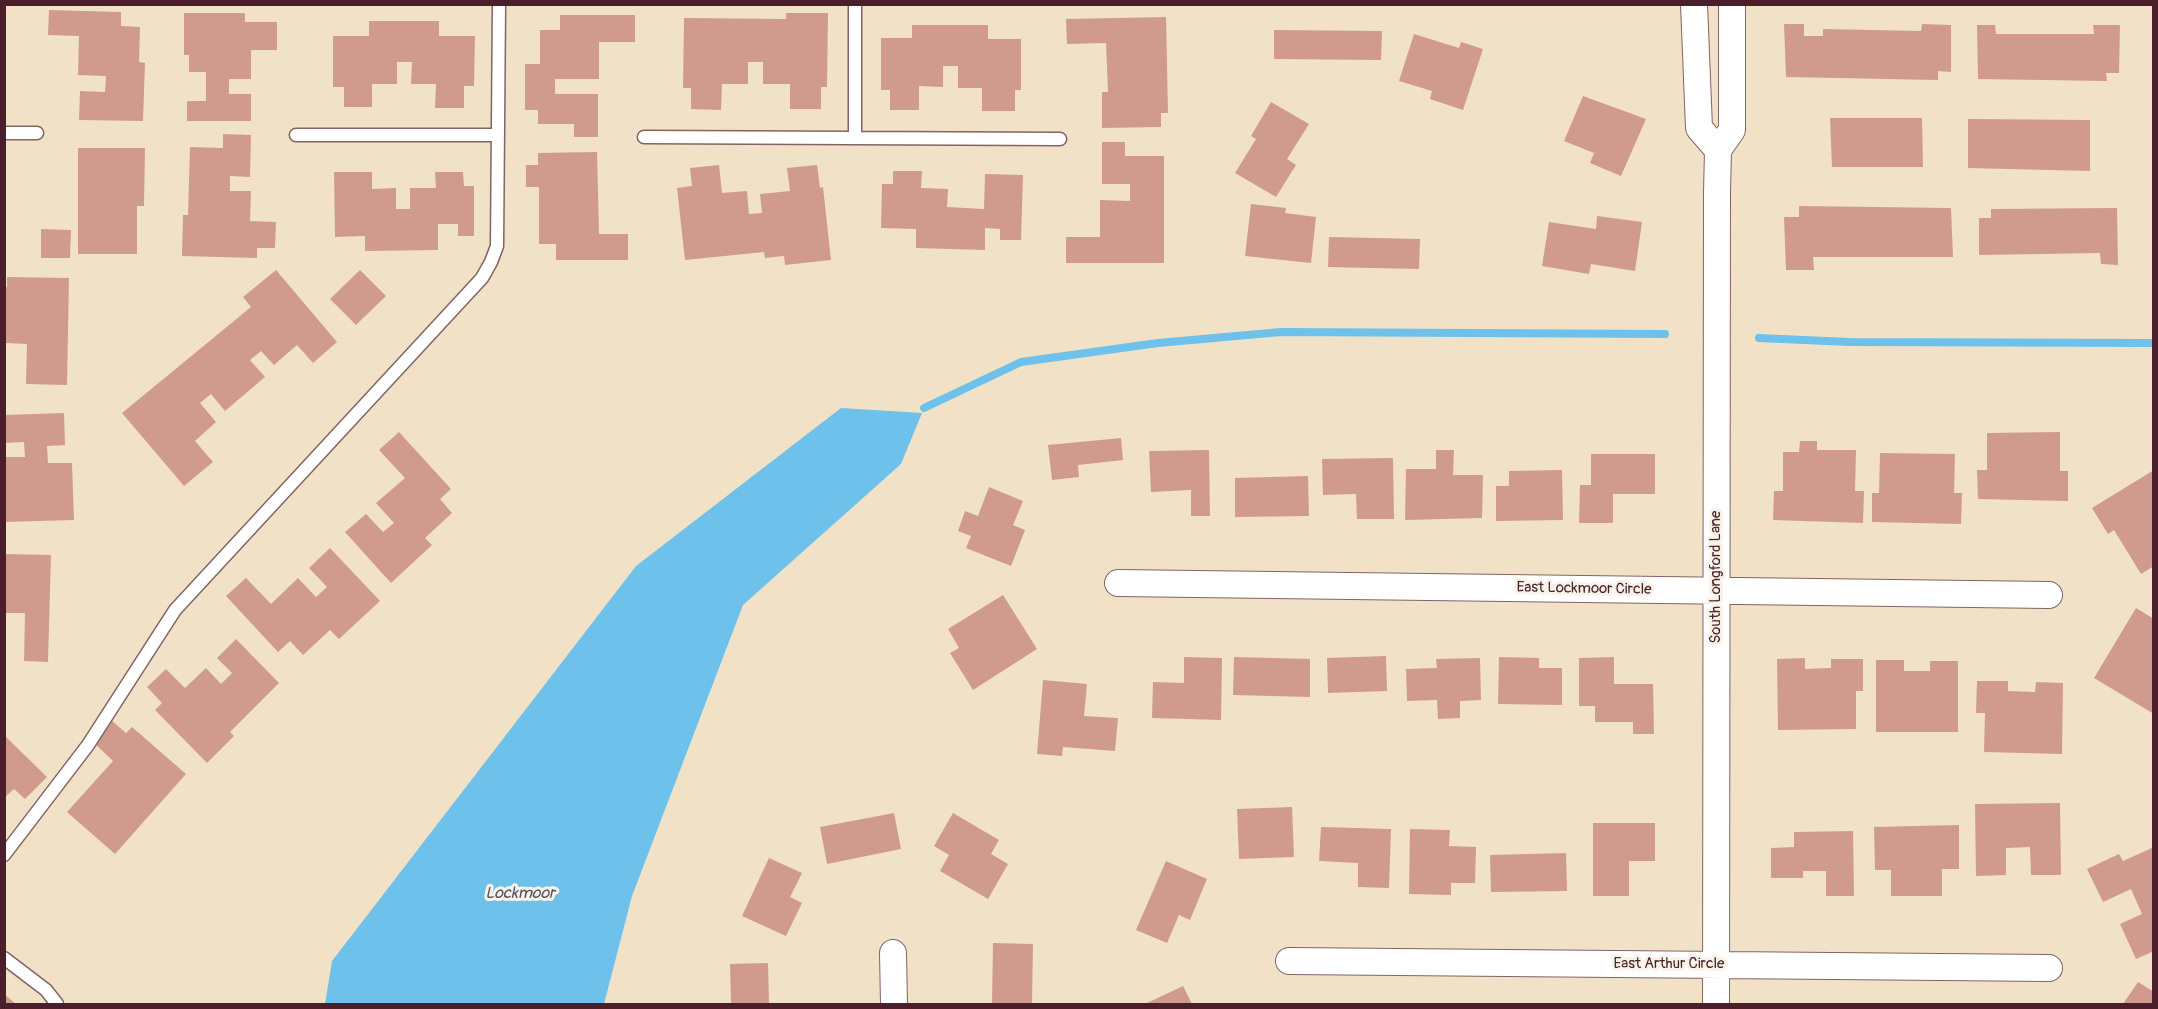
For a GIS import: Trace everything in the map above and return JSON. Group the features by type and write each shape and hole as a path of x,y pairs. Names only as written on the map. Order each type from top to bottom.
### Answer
{"street":[{"path":"1694,4 1700,128 1718,150"},
{"name":"South Longford Lane","path":"1716,1005 1718,150 1732,130 1732,4"},
{"name":"East Lockmoor Circle","path":"1118,583 2049,595"},
{"path":"893,953 894,1005"},
{"name":"East Arthur Circle","path":"1289,961 2049,968"}],"lane":[{"path":"4,855 88,745 175,610 482,278 497,246 499,4"},
{"path":"855,4 855,138"},
{"path":"4,133 37,133"},
{"path":"296,135 497,135"},
{"path":"644,137 1060,139"},
{"path":"4,958 46,990 57,1005"}],"water":[{"name":"Lockmoor","path":"841,408 922,413 901,464 743,605 632,896 604,1004 325,1004 332,961 636,566"}],"building":[{"path":"49,10 121,12 121,26 140,27 139,62 145,63 143,121 79,120 80,91 105,92 106,76 78,75 79,36 48,35"},
{"path":"184,13 245,13 245,22 277,22 277,50 251,50 251,79 229,79 229,94 251,94 251,121 187,121 187,101 206,101 206,72 189,72 189,55 184,55"},
{"path":"786,13 828,13 827,87 821,87 821,109 790,109 790,84 763,84 763,62 748,62 748,84 722,84 721,110 691,109 691,88 683,88 684,18 786,19"},
{"path":"560,15 635,15 635,42 599,42 599,79 555,79 555,94 598,94 598,137 574,137 574,124 538,124 538,110 525,110 525,64 540,64 540,30 560,30"},
{"path":"1166,17 1168,113 1161,113 1161,127 1102,128 1102,92 1108,92 1106,43 1067,44 1066,19"},
{"path":"369,21 439,21 439,36 475,36 474,86 464,86 464,108 435,108 436,84 411,84 412,62 397,62 397,84 372,84 372,107 344,107 344,87 333,87 333,36 369,36"},
{"path":"1784,24 1804,24 1804,36 1823,36 1823,29 1921,31 1922,24 1951,25 1951,72 1938,71 1938,80 1786,77"},
{"path":"912,25 988,25 988,39 1021,39 1021,90 1015,90 1015,111 982,111 982,88 958,88 958,66 943,66 943,87 919,86 919,110 890,110 890,90 881,90 881,38 912,38"},
{"path":"1977,25 1995,25 1996,34 2094,34 2093,25 2120,25 2119,73 2106,73 2107,81 1978,79"},
{"path":"1274,30 1382,31 1381,60 1274,59"},
{"path":"1414,34 1459,48 1461,42 1483,49 1463,110 1430,99 1432,91 1399,81"},
{"path":"1583,96 1646,119 1621,176 1590,163 1594,153 1564,141"},
{"path":"1271,102 1309,124 1287,159 1296,165 1276,197 1235,173 1256,139 1251,136"},
{"path":"1830,118 1922,118 1923,167 1832,167"},
{"path":"1968,119 2090,120 2090,171 1968,168"},
{"path":"223,134 251,135 250,177 230,176 230,191 251,191 250,221 276,222 275,248 257,248 257,258 182,256 183,215 188,215 190,147 223,148"},
{"path":"1102,142 1125,142 1125,156 1164,156 1164,263 1066,263 1066,237 1100,237 1100,200 1130,201 1130,184 1102,184"},
{"path":"78,148 145,148 144,206 137,206 137,254 78,254"},
{"path":"597,152 599,234 628,234 628,260 556,260 556,244 539,244 539,187 526,187 526,165 538,165 538,153"},
{"path":"719,165 722,193 747,191 749,214 762,213 760,194 790,191 787,168 817,165 820,188 823,187 831,260 785,265 784,256 765,258 764,252 685,260 677,188 692,186 690,168"},
{"path":"893,171 922,171 921,188 948,189 947,207 984,209 985,174 1023,175 1021,240 1000,240 1000,229 985,228 985,250 916,248 916,229 881,228 882,184 893,184"},
{"path":"334,172 372,172 372,189 396,188 396,209 410,209 410,188 436,188 435,172 463,172 464,186 474,186 474,236 458,236 458,224 438,224 438,250 365,251 365,236 335,237"},
{"path":"1251,204 1286,208 1285,213 1316,217 1311,263 1245,256"},
{"path":"1799,206 1951,208 1953,257 1813,257 1814,270 1786,270 1784,217 1799,217"},
{"path":"2117,208 2118,265 2101,264 2100,253 1979,255 1979,218 1991,218 1991,209"},
{"path":"1597,216 1642,222 1635,271 1591,264 1589,274 1542,266 1549,222 1596,229"},
{"path":"41,229 71,230 70,258 41,258"},
{"path":"1329,237 1420,239 1419,269 1328,267"},
{"path":"276,270 337,342 313,363 297,345 274,365 261,351 250,360 265,377 225,411 211,394 200,403 216,422 195,441 213,462 184,486 122,413 251,307 243,297"},
{"path":"360,270 386,296 356,325 330,299"},
{"path":"7,277 69,278 67,385 26,384 27,344 6,343 4,287 7,287"},
{"path":"64,413 65,445 47,446 48,463 72,463 74,520 4,522 4,457 25,457 24,442 4,443 4,415"},
{"path":"399,432 451,489 440,499 452,513 425,538 432,545 391,583 345,532 366,514 383,532 394,523 376,503 405,478 379,450"},
{"path":"2060,432 2060,471 2068,471 2068,501 1978,499 1977,470 1987,470 1987,433"},
{"path":"1121,438 1123,460 1078,465 1079,477 1052,480 1048,445"},
{"path":"1800,441 1817,441 1817,450 1856,450 1855,491 1864,491 1863,523 1773,520 1774,491 1783,491 1783,452 1799,452"},
{"path":"1209,450 1210,516 1191,516 1191,490 1151,492 1149,451"},
{"path":"1436,450 1454,450 1453,475 1483,475 1482,518 1405,520 1406,469 1436,469"},
{"path":"1880,453 1955,454 1954,493 1962,493 1961,524 1872,522 1872,493 1879,493"},
{"path":"1591,454 1655,454 1655,494 1613,494 1613,523 1579,523 1580,485 1591,485"},
{"path":"1393,458 1394,519 1357,519 1356,494 1323,495 1322,459"},
{"path":"1562,470 1563,520 1496,521 1496,486 1509,486 1509,471"},
{"path":"2154,470 2154,566 2141,574 2114,530 2108,534 2092,508"},
{"path":"1308,476 1309,516 1235,517 1235,478"},
{"path":"989,487 1023,501 1013,525 1025,530 1011,566 966,548 971,536 958,531 965,511 978,516"},
{"path":"330,548 380,601 339,639 330,630 303,655 290,641 278,652 226,596 246,578 271,604 298,578 316,597 327,587 309,568"},
{"path":"4,554 51,555 48,662 24,661 25,613 4,613"},
{"path":"1003,595 1037,649 973,690 950,653 959,648 948,629"},
{"path":"2136,608 2154,619 2154,714 2094,678"},
{"path":"236,639 279,683 230,732 234,736 207,763 155,710 162,703 147,687 166,669 185,688 206,668 221,684 232,673 217,658"},
{"path":"1386,656 1387,691 1328,693 1327,658"},
{"path":"1184,657 1222,658 1221,720 1152,718 1153,682 1184,683"},
{"path":"1234,657 1310,659 1310,697 1233,695"},
{"path":"1499,657 1539,658 1539,668 1562,668 1562,705 1498,704"},
{"path":"1614,657 1614,684 1653,684 1654,734 1633,734 1633,722 1595,722 1595,706 1579,706 1579,658"},
{"path":"1480,658 1481,700 1460,701 1460,718 1438,719 1437,700 1407,701 1406,669 1437,668 1436,659"},
{"path":"1805,658 1805,669 1831,668 1831,659 1863,659 1863,691 1856,691 1856,729 1778,730 1777,659"},
{"path":"1876,660 1904,660 1904,671 1930,671 1930,661 1958,661 1958,732 1876,732"},
{"path":"1043,680 1087,684 1084,716 1118,718 1115,751 1063,747 1062,756 1037,754"},
{"path":"1977,681 2008,681 2008,691 2035,692 2036,682 2063,683 2062,754 1984,752 1985,713 1976,713"},
{"path":"111,720 126,733 132,727 186,774 115,854 67,812 113,761 92,741"},
{"path":"4,735 47,777 25,799 14,789 4,798"},
{"path":"2060,803 2061,875 2031,875 2030,847 2006,848 2006,875 1976,876 1975,804"},
{"path":"1292,807 1294,857 1239,859 1237,809"},
{"path":"894,813 901,849 827,864 820,827"},
{"path":"953,813 999,840 991,854 1008,864 988,899 940,871 949,855 934,846"},
{"path":"1593,823 1655,823 1655,861 1629,861 1629,896 1593,896"},
{"path":"1959,825 1959,869 1942,869 1942,896 1891,896 1891,870 1875,870 1874,827"},
{"path":"1321,827 1391,829 1389,888 1358,887 1358,863 1319,861"},
{"path":"1410,829 1450,830 1449,846 1476,847 1475,883 1451,883 1451,895 1409,894"},
{"path":"1853,831 1854,896 1826,896 1826,871 1803,871 1803,878 1771,878 1771,848 1794,847 1794,832"},
{"path":"2154,847 2154,951 2136,959 2120,924 2142,914 2131,889 2103,902 2087,869 2119,854 2123,861"},
{"path":"1566,853 1567,891 1491,892 1490,855"},
{"path":"769,858 802,873 790,897 802,903 786,936 742,916"},
{"path":"1166,861 1207,879 1190,920 1179,915 1167,943 1136,930"},
{"path":"993,943 1033,944 1032,1004 992,1004"},
{"path":"768,963 769,1004 731,1004 730,964"},
{"path":"2138,982 2154,992 2154,1004 2123,1004"},
{"path":"1183,986 1192,1004 1145,1004"},
{"path":"4,994 16,1004 4,1004"}],"waterway":[{"path":"924,408 1021,362 1158,343 1281,332 1665,334"},
{"path":"1759,338 1849,342 2154,343"}]}
